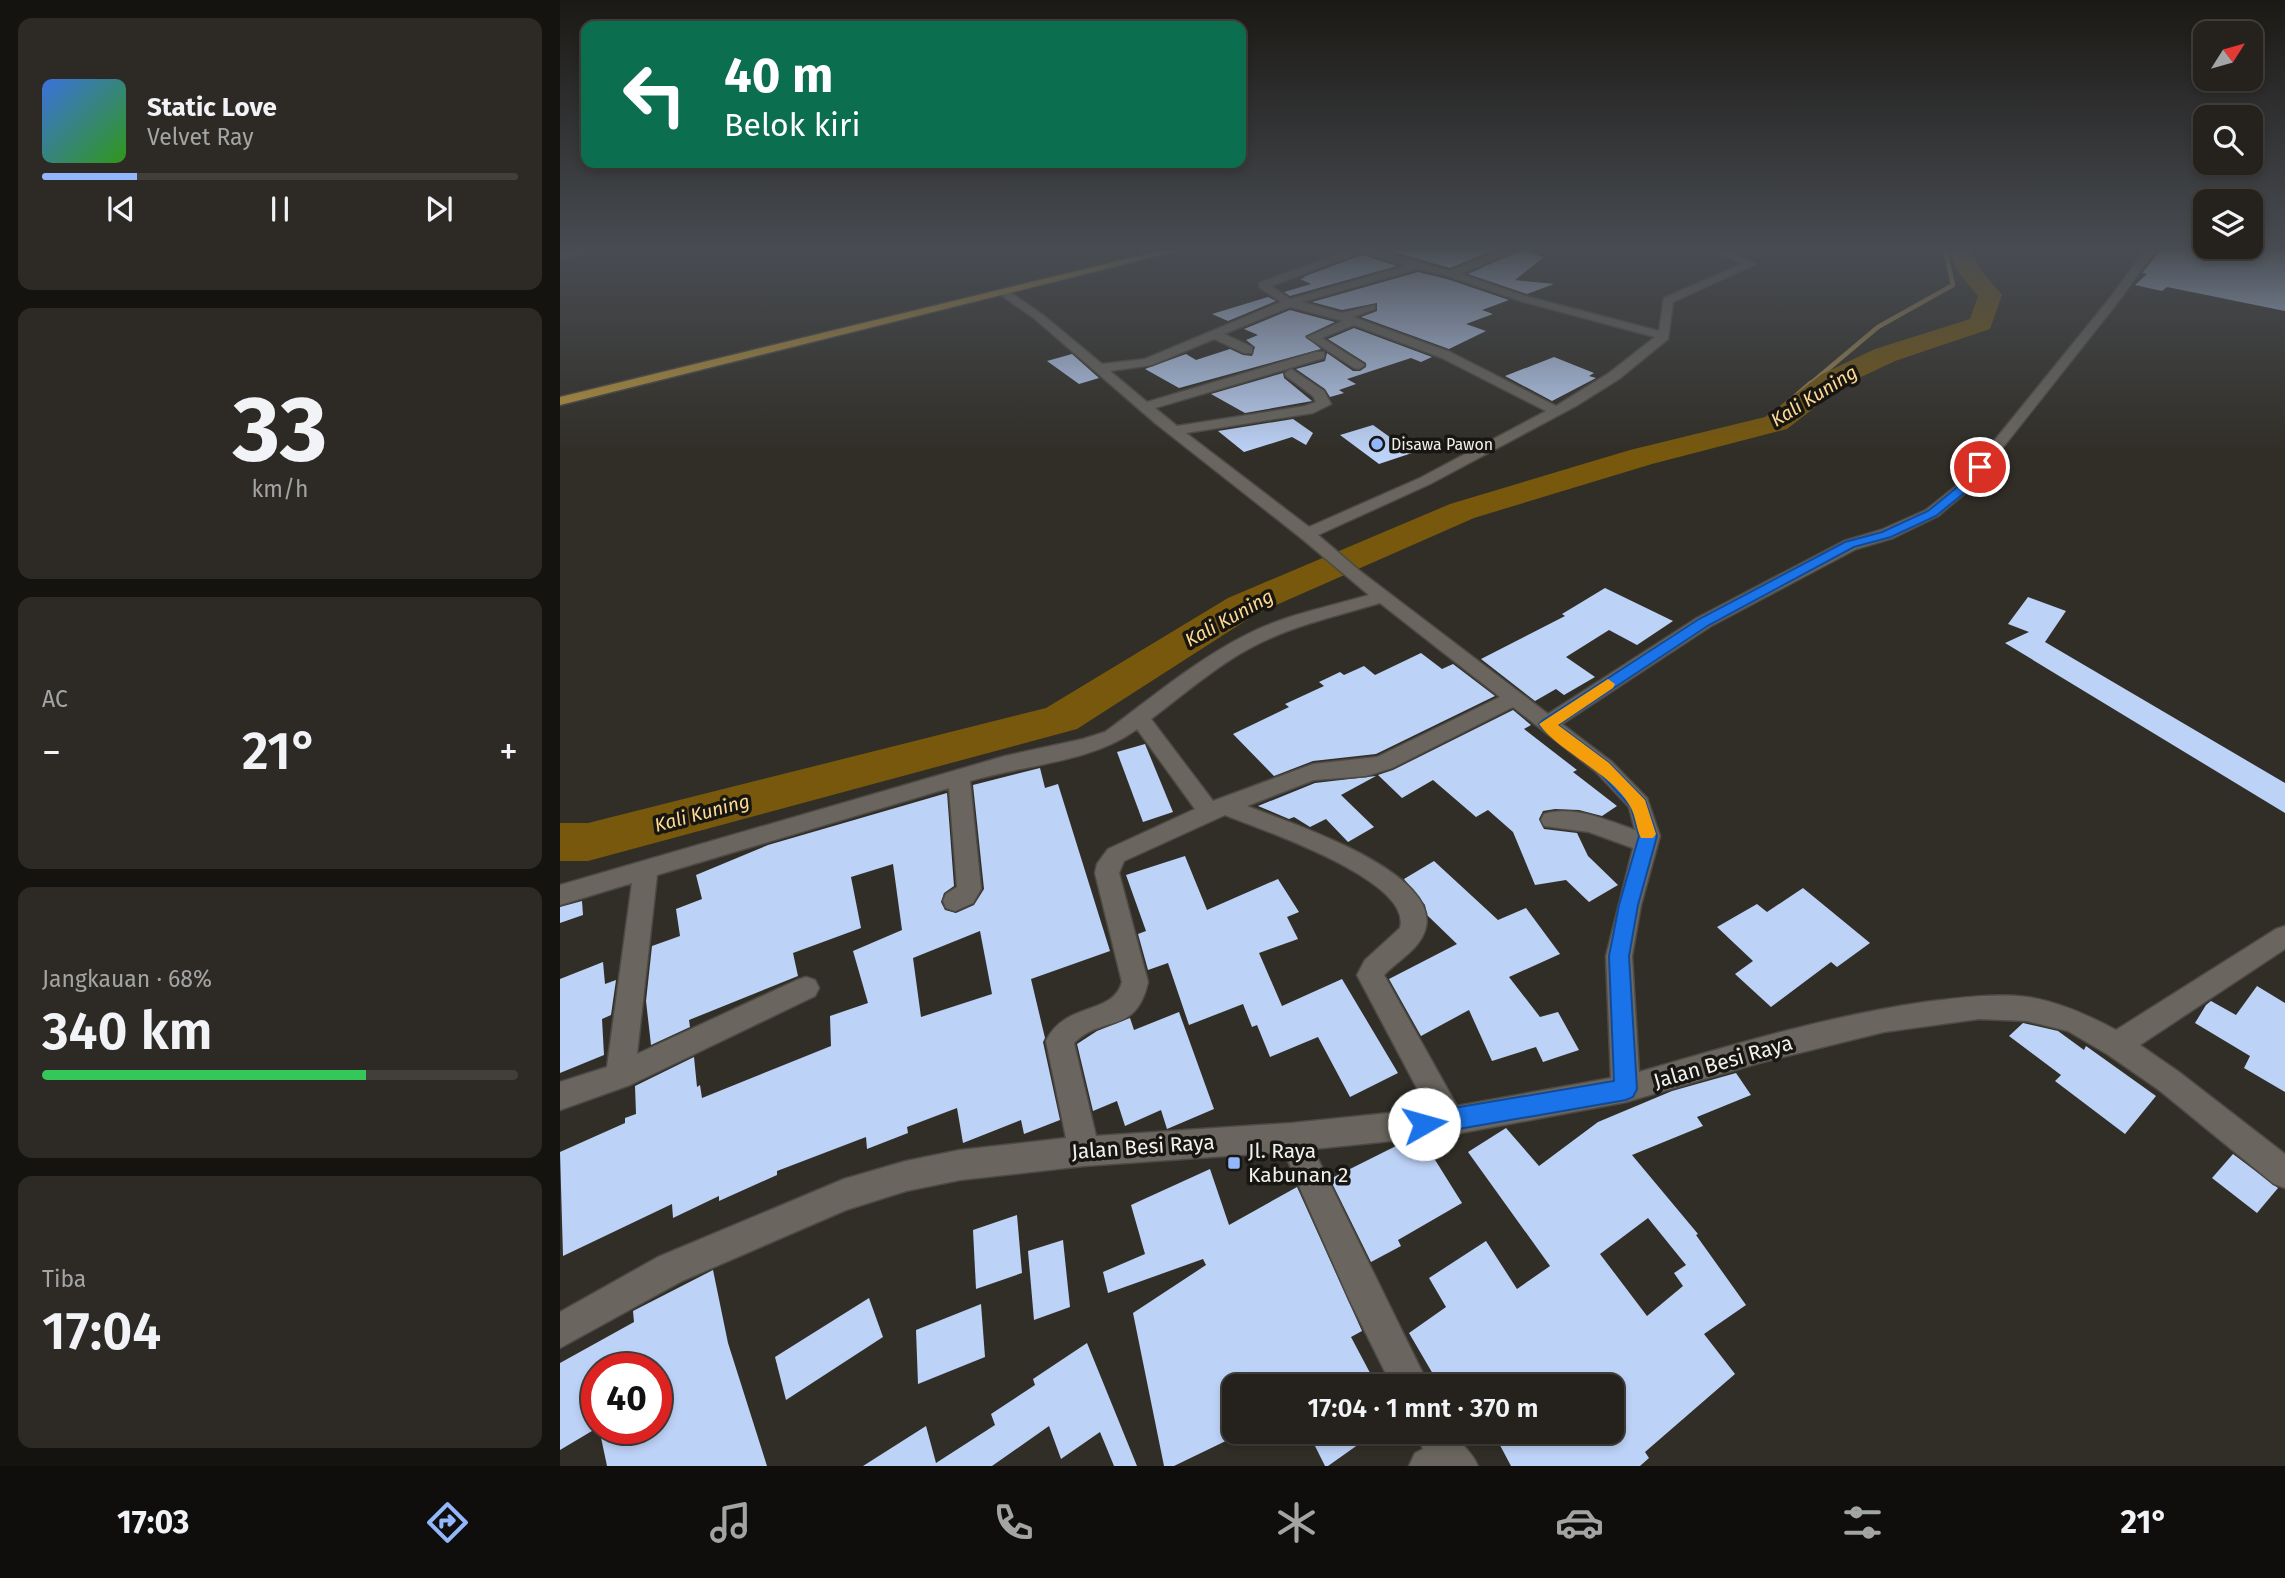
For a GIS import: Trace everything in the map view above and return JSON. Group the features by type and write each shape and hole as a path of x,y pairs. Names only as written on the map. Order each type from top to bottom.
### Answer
{"main road":[{"path":"560,401 900,317"}],"street":[{"path":"1040,317 1174,431 1326,549 1354,575 1604,767 1639,804 1648,836 1647,844 1629,905 1619,956 1626,1089"},
{"path":"1101,368 1148,362 1254,317"},
{"path":"1342,317 1446,355 1556,411"},
{"path":"1594,317 1664,336"},
{"path":"1307,534 1425,481 1556,411 1614,376 1664,336 1666,317"},
{"path":"1547,724 1704,622 1850,545 1887,534 1932,513 1965,486 2099,317"},
{"path":"1354,321 1313,337 1359,365"},
{"path":"1214,334 1248,350"},
{"path":"1145,407 1320,355"},
{"path":"1174,431 1308,410 1324,404 1319,394 1291,373"},
{"path":"560,895 1005,763 1086,746 1112,737 1225,655 1254,638 1289,624 1382,597"},
{"path":"1084,1151 1060,1041 1066,1031 1124,1006 1135,993 1135,982 1107,873 1109,864 1126,849 1217,809 1313,772 1366,768 1384,763 1513,699"},
{"path":"1140,719 1217,809 1310,838 1364,866 1390,884 1411,907 1414,924 1406,941 1373,968 1370,975 1450,1121"},
{"path":"955,901 969,889 959,777"},
{"path":"1552,820 1573,819 1592,823 1647,844"},
{"path":"620,1076 646,870"},
{"path":"2117,1045 2285,936"},
{"path":"560,1096 620,1076 806,988"},
{"name":"Jalan Besi Raya","path":"560,1331 670,1269 844,1195 906,1176 960,1164 1084,1151 1292,1137 1450,1121 1626,1089 1759,1050 1884,1020 1979,1007 2027,1009 2074,1021 2117,1045 2169,1081 2285,1173"},
{"path":"1292,1137 1361,1287 1405,1374"}],"building":[{"path":"1272,317 1318,317 1335,322 1305,336 1321,349 1179,388 1145,369 1186,354 1196,360 1230,349 1252,356 1255,347 1246,340 1258,335 1244,329"},
{"path":"1362,317 1484,317 1466,324 1486,331 1449,349"},
{"path":"1354,328 1432,357 1421,362 1411,358 1347,379 1356,384 1339,390 1344,393 1330,397 1325,389 1296,369 1325,361 1327,353 1353,371 1366,367 1366,363 1328,339"},
{"path":"1072,354 1099,378 1079,384 1047,361"},
{"path":"1554,357 1594,373 1589,376 1596,378 1552,401 1505,376"},
{"path":"1283,373 1284,378 1312,401 1245,413 1211,394"},
{"path":"1293,419 1313,433 1306,445 1292,437 1244,452 1218,431"},
{"path":"1373,425 1412,453 1379,464 1340,435"},
{"path":"1605,588 1673,621 1637,645 1609,630 1566,657 1595,677 1564,695 1556,689 1535,701 1481,659 1565,616 1562,614"},
{"path":"2028,597 2066,611 2045,642 2285,783 2285,813 2005,643 2029,632 2008,624"},
{"path":"1421,653 1442,669 1453,664 1495,696 1376,754 1313,761 1274,776 1233,734 1289,707 1285,704 1324,686 1319,682 1340,672 1344,675 1364,666 1375,675"},
{"path":"1513,710 1531,725 1524,729 1577,770 1573,772 1617,806 1602,816 1579,810 1555,809 1543,811 1539,819 1544,829 1577,833 1588,856 1618,885 1589,902 1566,880 1535,885 1513,832 1488,810 1476,817 1433,780 1402,798 1378,775"},
{"path":"1145,744 1173,812 1143,822 1117,752"},
{"path":"1040,768 1045,788 1058,784 1110,951 1031,979 1060,1120 1024,1134 1021,1120 963,1143 957,1108 907,1127 908,1133 867,1149 866,1137 777,1171 777,1175 719,1201 719,1196 673,1218 672,1204 563,1256 560,1152 625,1123 625,1118 636,1114 635,1086 694,1057 697,1087 700,1085 702,1098 831,1046 830,1016 868,1003 853,951 902,930 893,864 851,877 861,928 793,953 798,976 689,1020 690,1027 651,1045 646,1001 652,946 680,936 676,909 702,899 696,875 768,845 947,793 954,886 944,893 941,902 945,910 956,913 974,905 984,889 973,785","holes":["980,931 992,994 921,1017 913,958"]},
{"path":"1376,776 1341,795 1374,827 1348,842 1326,819 1310,827 1294,817 1289,819 1258,806 1315,783"},
{"path":"1185,856 1207,910 1278,879 1299,912 1287,917 1298,939 1259,953 1282,1006 1342,979 1398,1073 1350,1097 1318,1037 1270,1057 1257,1025 1252,1027 1243,1004 1189,1025 1168,963 1148,970 1138,934 1146,931 1126,875"},
{"path":"1434,861 1498,920 1526,908 1560,954 1509,977 1540,1017 1558,1012 1579,1050 1543,1062 1536,1047 1492,1061 1469,1010 1421,1036 1389,979 1457,944 1427,915 1425,905 1404,879"},
{"path":"1803,888 1870,943 1837,967 1831,962 1771,1007 1735,974 1753,961 1717,927 1757,904 1767,912"},
{"path":"582,901 583,915 560,923 560,907"},
{"path":"603,962 605,984 616,980 611,1015 602,1019 604,1055 560,1073 560,979"},
{"path":"2257,986 2285,1003 2285,1092 2244,1068 2250,1056 2195,1023 2211,1001 2236,1015"},
{"path":"1179,1012 1214,1109 1167,1129 1161,1110 1125,1126 1117,1101 1093,1111 1077,1044 1097,1031 1130,1018 1134,1030"},
{"path":"2023,1023 2058,1031 2084,1050 2086,1046 2156,1096 2125,1134 2055,1081 2061,1075 2009,1036"},
{"path":"1736,1073 1751,1095 1697,1117 1703,1126 1632,1155 1698,1234 1696,1235 1746,1305 1704,1334 1735,1374 1645,1452 1649,1458 1640,1466 1511,1466 1499,1444 1624,1444 1624,1374 1433,1374 1409,1333 1446,1307 1429,1278 1486,1241 1517,1289 1550,1266 1468,1152 1506,1128 1539,1166 1598,1122 1672,1091","holes":["1648,1218 1686,1265 1674,1273 1683,1286 1647,1316 1600,1254"]},
{"path":"1460,1136 1432,1155 1462,1203 1398,1240 1401,1246 1371,1262 1330,1179 1402,1143"},
{"path":"2233,1154 2278,1188 2257,1213 2212,1178"},
{"path":"1210,1169 1229,1225 1297,1187 1362,1331 1351,1337 1371,1374 1222,1374 1222,1443 1174,1466 1164,1466 1133,1313 1206,1265 1203,1259 1108,1293 1103,1272 1145,1254 1131,1205"},
{"path":"1017,1215 1022,1273 976,1289 973,1230"},
{"path":"1063,1240 1070,1307 1034,1320 1028,1251"},
{"path":"713,1270 728,1343 767,1466 607,1466 602,1444 672,1444 672,1353 581,1353 581,1438 560,1450 560,1363 634,1322 633,1311"},
{"path":"869,1298 883,1337 786,1400 775,1357"},
{"path":"981,1304 985,1357 918,1384 916,1330"},
{"path":"1087,1343 1137,1466 1114,1466 1100,1432 1061,1459 1049,1426 992,1466 863,1466 926,1426 936,1463 995,1425 991,1414 1035,1385 1033,1379"},
{"path":"1314,1444 1359,1444 1328,1466 1325,1466"}],"waterway":[{"path":"1809,385 1878,327 1895,317"},
{"name":"Kali Kuning","path":"560,842 588,842 1061,719 1242,606 1462,511 1641,457 1776,423 1832,380 1885,355 1981,324 1983,317"},
{"path":"1758,423 1768,420 1811,383"}],"slow traffic":[{"path":"1608,684 1547,724 1604,767 1639,804 1647,834"}],"place":[{"name":"Disawa Pawon","path":"1377,444"},
{"name":"Jl. Raya Kabunan 2","path":"1234,1163"}],"route":[{"path":"1424,1124 1626,1089 1619,956 1629,905 1648,836 1639,804 1604,767 1547,724 1704,622 1808,565 1850,545 1887,534 1932,513 1965,486 1980,467"}]}
